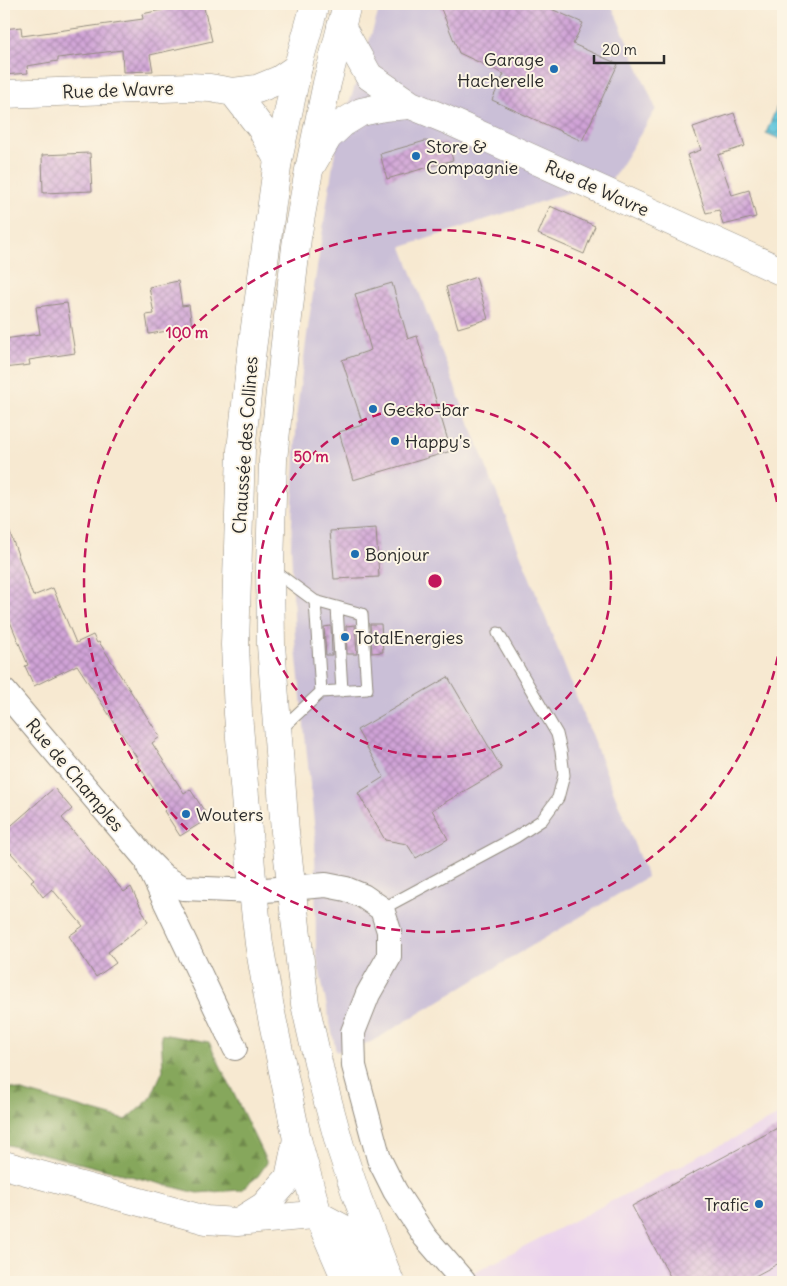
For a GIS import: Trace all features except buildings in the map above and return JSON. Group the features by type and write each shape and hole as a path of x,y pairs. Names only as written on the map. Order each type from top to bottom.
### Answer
{"main road":[{"name":"Chaussée des Collines","path":"314,4 278,160 252,349 241,450 235,645 238,714 259,944 297,1139 318,1215"},
{"name":"Chaussée des Collines","path":"344,15 327,83 297,238 273,460 270,568 271,645 291,888 305,1004 322,1080 340,1146 354,1189 390,1282"},
{"name":"Rue de Wavre","path":"344,15 369,76 411,105 445,118 783,272"},
{"name":"Rue de Wavre","path":"4,94 189,87 233,92 257,89 279,80 298,67"},
{"path":"233,92 261,128 278,160"},
{"name":"Rue de Wavre","path":"309,170 328,137 342,123 361,112 384,107 411,105"},
{"path":"237,1222 264,1206 289,1178 297,1139"},
{"path":"4,1165 206,1220 237,1222 318,1215 344,1230 351,1239 367,1282"},
{"path":"318,1215 347,1282"}],"street":[{"name":"Rue de Champles","path":"4,691 146,859 164,876 183,888 253,891 291,888"},
{"name":"Rue de Champles","path":"146,859 235,1048"},
{"path":"291,888 326,885 346,889 363,896 382,910 389,931 389,957 368,994 353,1032 354,1066 379,1159 396,1191 425,1237 464,1282"}],"lane":[{"path":"270,568 315,600 362,614 368,689 321,692 278,732"},
{"path":"315,600 321,692"},
{"path":"337,607 342,690"},
{"path":"382,910 516,837 542,820 558,798 564,775 562,751 557,734 498,633"}],"shaded area":[{"path":"381,4 611,4 656,109 613,178 402,247 647,877 371,1042 336,1052 316,953 315,832 295,639 291,546 297,410 336,145"},
{"path":"783,1113 783,1282 477,1282 470,1274"}],"green space":[{"path":"161,1034 209,1042 267,1163 258,1176 241,1190 197,1193 4,1144 4,1086 126,1120 150,1099 163,1070"}],"water":[{"path":"783,100 783,132 780,139 766,133 779,102"}],"place":[{"name":"Garage Hacherelle","path":"554,69"},
{"name":"Store & Compagnie","path":"416,156"},
{"name":"Gecko-bar","path":"373,409"},
{"name":"Happy's","path":"395,441"},
{"name":"Bonjour","path":"355,554"},
{"name":"TotalEnergies","path":"345,637"},
{"name":"Wouters","path":"186,814"},
{"name":"Trafic","path":"759,1204"}]}
